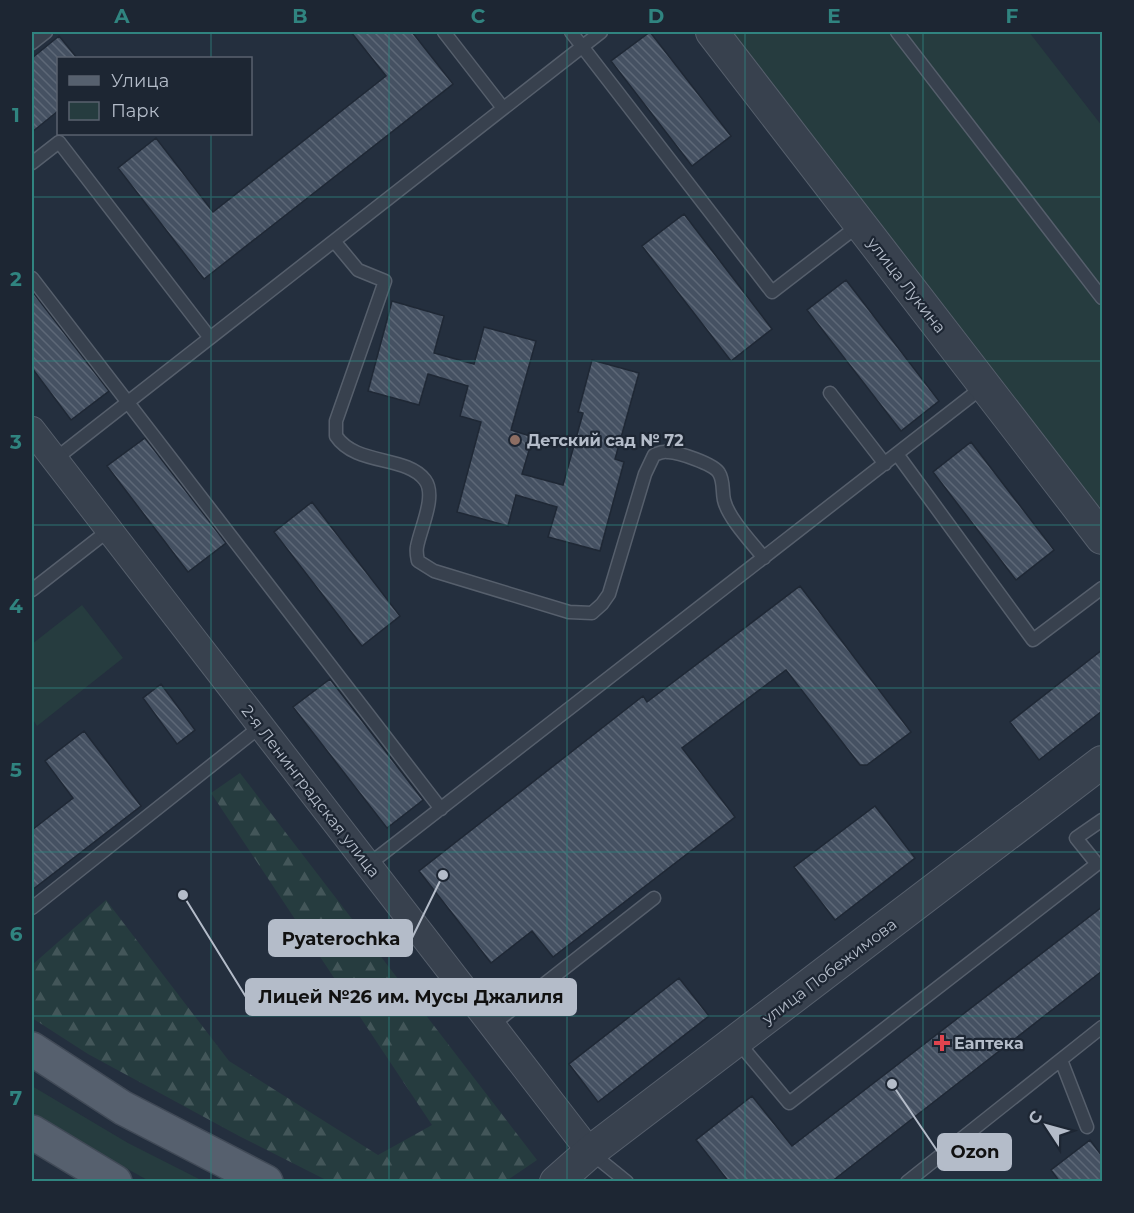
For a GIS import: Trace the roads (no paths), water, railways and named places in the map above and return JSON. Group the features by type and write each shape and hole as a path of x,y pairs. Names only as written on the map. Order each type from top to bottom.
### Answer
{"main road":[{"path":"32,1049 123,1108 266,1182"},
{"path":"32,1132 115,1182"}],"street":[{"name":"улица Лукина","path":"712,32 985,386 1101,531"},
{"name":"2-я Ленинградская улица","path":"32,430 590,1152"},
{"name":"улица Побежимова","path":"556,1182 590,1152 1102,762"}],"lane":[{"path":"32,43 46,32"},
{"path":"444,32 503,108"},
{"path":"571,32 772,292 860,224"},
{"path":"54,460 601,32"},
{"path":"897,32 1102,298"},
{"path":"32,164 59,142 210,338"},
{"path":"334,241 358,270 385,281 336,421 336,436 343,446 353,452 414,471 425,480 429,492 425,519 416,549 418,561 434,571 569,612 592,613 609,594 645,474 654,455 665,451 677,453 705,464 719,473 723,484 724,501 730,513 764,558"},
{"path":"32,278 441,809"},
{"path":"368,865 985,386"},
{"path":"830,393 885,464"},
{"path":"897,454 1033,640 1102,588"},
{"path":"32,590 109,530"},
{"path":"32,908 261,726"},
{"path":"737,1041 789,1102 1097,864 1076,838 1102,820"},
{"path":"492,1025 654,898"},
{"path":"907,1182 1102,1027"},
{"path":"1060,1060 1087,1127"},
{"path":"590,1152 627,1182"}],"place":[{"name":"Детский сад № 72","path":"515,440"},
{"name":"Pyaterochka","path":"443,875"},
{"name":"Лицей №26 им. Мусы Джалиля","path":"183,895"},
{"name":"Еаптека","path":"942,1043"},
{"name":"Ozon","path":"892,1084"}]}
